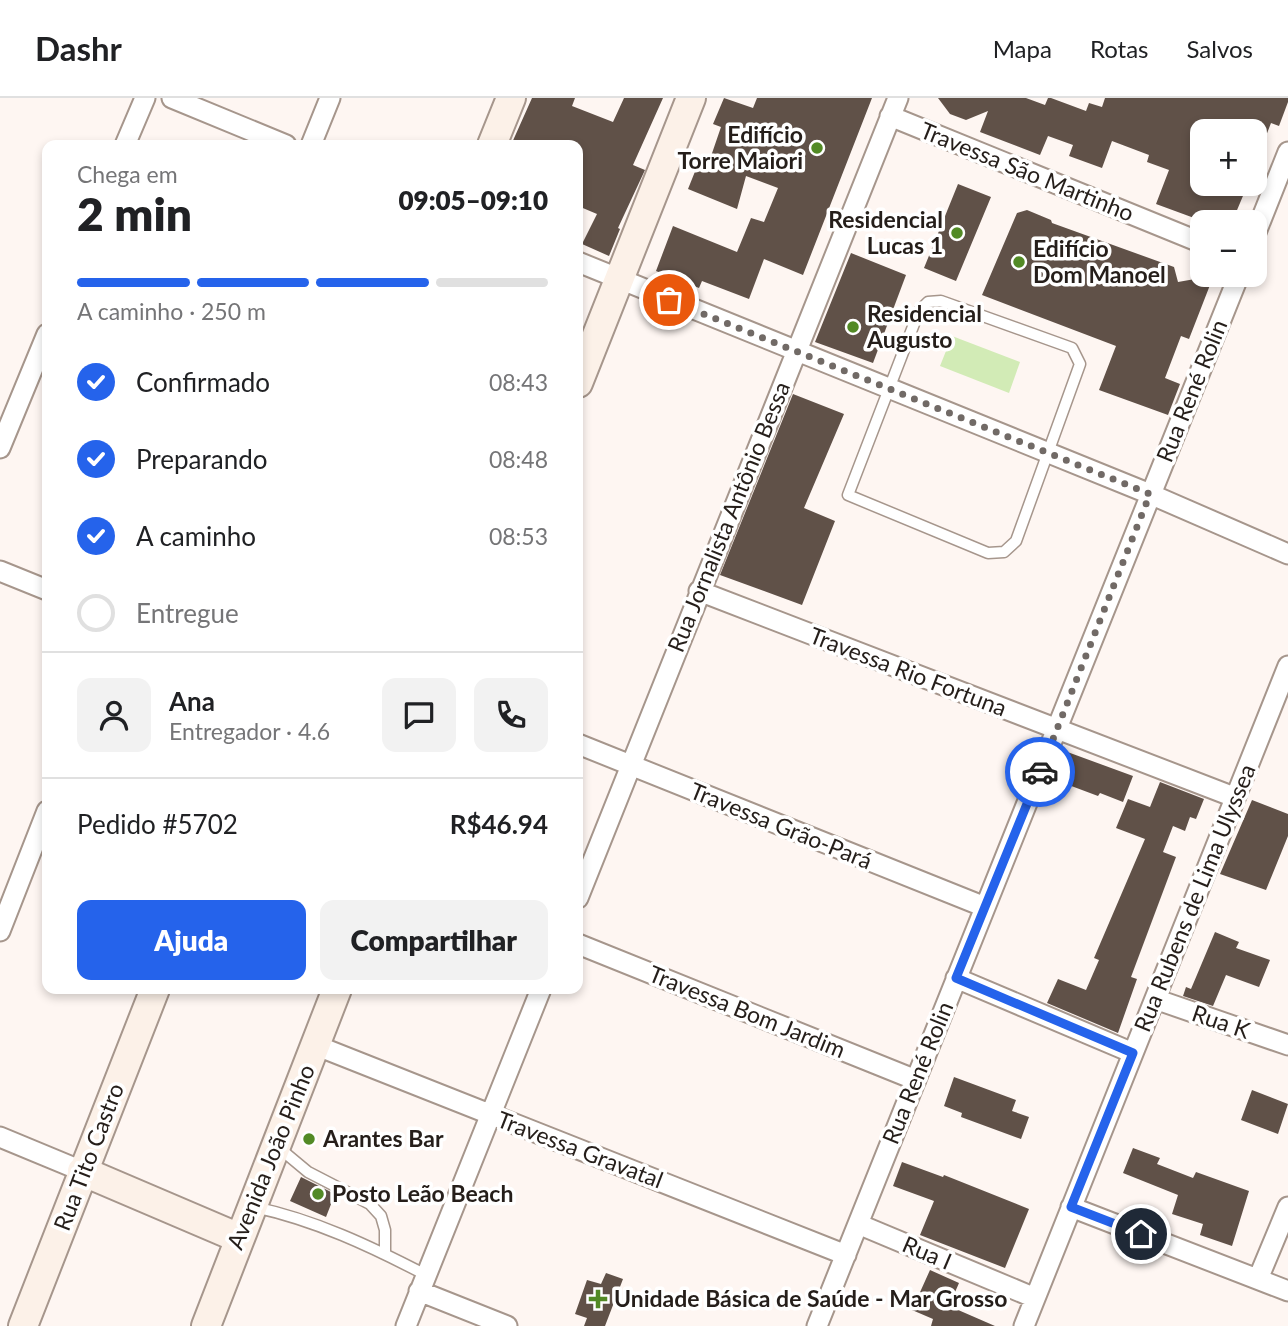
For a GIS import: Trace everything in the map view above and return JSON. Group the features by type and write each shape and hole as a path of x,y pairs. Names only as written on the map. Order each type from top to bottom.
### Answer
{"main road":[{"path":"494,140 511,98"},
{"path":"583,370 691,98"},
{"name":"Rua Tito Castro","path":"23,1326 153,994"},
{"name":"Avenida João Pinho","path":"205,1326 335,994"},
{"path":"82,1171 239,1238"}],"street":[{"path":"127,140 145,98"},
{"path":"172,98 274,140"},
{"path":"313,140 330,98"},
{"name":"Travessa São Martinho","path":"894,107 1190,238"},
{"name":"Rua Jornalista Antônio Bessa","path":"583,885 894,107"},
{"path":"1265,210 1288,152"},
{"path":"583,264 1150,494 1288,554"},
{"name":"Rua René Rolin","path":"817,1326 1234,287"},
{"path":"0,449 42,346"},
{"path":"0,571 42,588"},
{"name":"Travessa Rio Fortuna","path":"699,591 1234,797"},
{"name":"Rua Rubens de Lima Ulyssea","path":"1024,1326 1288,666"},
{"name":"Travessa Grão-Pará","path":"583,746 985,907"},
{"path":"0,931 42,824"},
{"name":"Travessa Bom Jardim","path":"583,946 916,1080"},
{"path":"956,978 1133,1053"},
{"path":"406,1326 539,994"},
{"name":"Rua K","path":"1155,999 1288,1045"},
{"name":"Travessa Gravatal","path":"315,1045 846,1255"},
{"path":"0,1136 82,1171"},
{"path":"1071,1207 1288,1291"},
{"path":"1258,1279 1288,1207"},
{"name":"Rua I","path":"858,1224 1035,1298"},
{"path":"423,1283 507,1326"}],"lane":[{"path":"941,301 1072,348 1080,364 1048,453 1016,541 1004,552 988,553 848,495 919,311 928,303 941,301"},
{"path":"276,1145 308,1172 370,1204 381,1216 385,1230 384,1254"},
{"path":"251,1206 292,1215 317,1224 384,1254 423,1283"}],"green space":[{"path":"952,336 1020,362 1009,393 940,366"}],"building":[{"path":"532,98 575,98 572,106 613,122 624,98 663,98 633,165 645,170 618,228 620,229 609,256 583,244 597,214 583,208 583,140 513,140"},
{"path":"724,98 753,108 757,98 872,98 803,275 764,259 749,299 702,281 699,288 656,271 673,226 737,252 751,218 764,222 778,188 746,176 737,209 688,189 700,159 709,162 721,127 713,124"},
{"path":"938,98 1026,98 1045,105 1048,98 1051,98 1086,111 1089,103 1102,107 1105,98 1288,98 1279,126 1271,123 1267,133 1267,119 1190,119 1190,196 1243,196 1237,210 1190,210 1190,216 1156,204 1169,170 1147,162 1149,155 1112,141 1102,168 1069,156 1073,145 1048,136 1040,155 980,132 988,111 966,120 950,114"},
{"name":"Residencial Lucas 1","path":"958,184 991,197 956,281 924,268"},
{"path":"1027,210 1051,220 1052,223 1174,267 1178,282 1190,280 1190,287 1209,287 1189,339 1181,336 1165,378 1180,384 1168,415 1099,390 1116,346 982,295 1017,213"},
{"path":"851,253 906,275 873,363 815,342"},
{"path":"793,394 844,414 804,508 835,521 802,605 720,575"},
{"path":"1062,750 1133,776 1123,802 1100,793 1098,796 1050,778"},
{"path":"1160,782 1204,799 1196,819 1190,817 1185,831 1173,826 1163,852 1176,857 1131,977 1137,979 1118,1033 1047,1003 1058,979 1086,990 1099,960 1094,958 1145,839 1116,828 1128,799 1150,807"},
{"path":"1252,800 1288,814 1288,836 1266,890 1220,874"},
{"path":"1215,932 1239,942 1236,948 1270,960 1259,987 1226,975 1213,1006 1183,996 1186,987 1191,989"},
{"path":"954,1077 1016,1100 1012,1111 1029,1117 1021,1139 961,1117 962,1113 944,1106"},
{"path":"1252,1090 1288,1104 1278,1134 1241,1120"},
{"path":"1133,1148 1160,1158 1157,1164 1193,1178 1196,1172 1249,1191 1232,1246 1200,1235 1203,1224 1172,1214 1178,1195 1123,1173"},
{"path":"902,1162 943,1177 944,1175 1029,1209 1005,1268 920,1235 934,1201 893,1186"},
{"path":"301,1177 335,1194 326,1217 290,1201"},
{"path":"930,1270 959,1283 949,1306 995,1326 931,1326 933,1319 912,1310"},
{"name":"Unidade Básica de Saúde - Mar Grosso","path":"606,1273 623,1279 605,1326 584,1326 587,1318 575,1314 587,1280 601,1284"}],"way so far":[{"path":"669,300 1150,494 1040,772"}],"place":[{"name":"Edifício Torre Maiori","path":"817,148"},
{"name":"Residencial Lucas 1","path":"957,233"},
{"name":"Edifício Dom Manoel","path":"1019,262"},
{"name":"Residencial Augusto","path":"853,327"},
{"name":"Arantes Bar","path":"309,1139"},
{"name":"Posto Leão Beach","path":"318,1194"},
{"name":"Unidade Básica de Saúde - Mar Grosso","path":"598,1299"}],"route":[{"path":"1040,772 956,978 1133,1053 1071,1207 1141,1234"}]}
